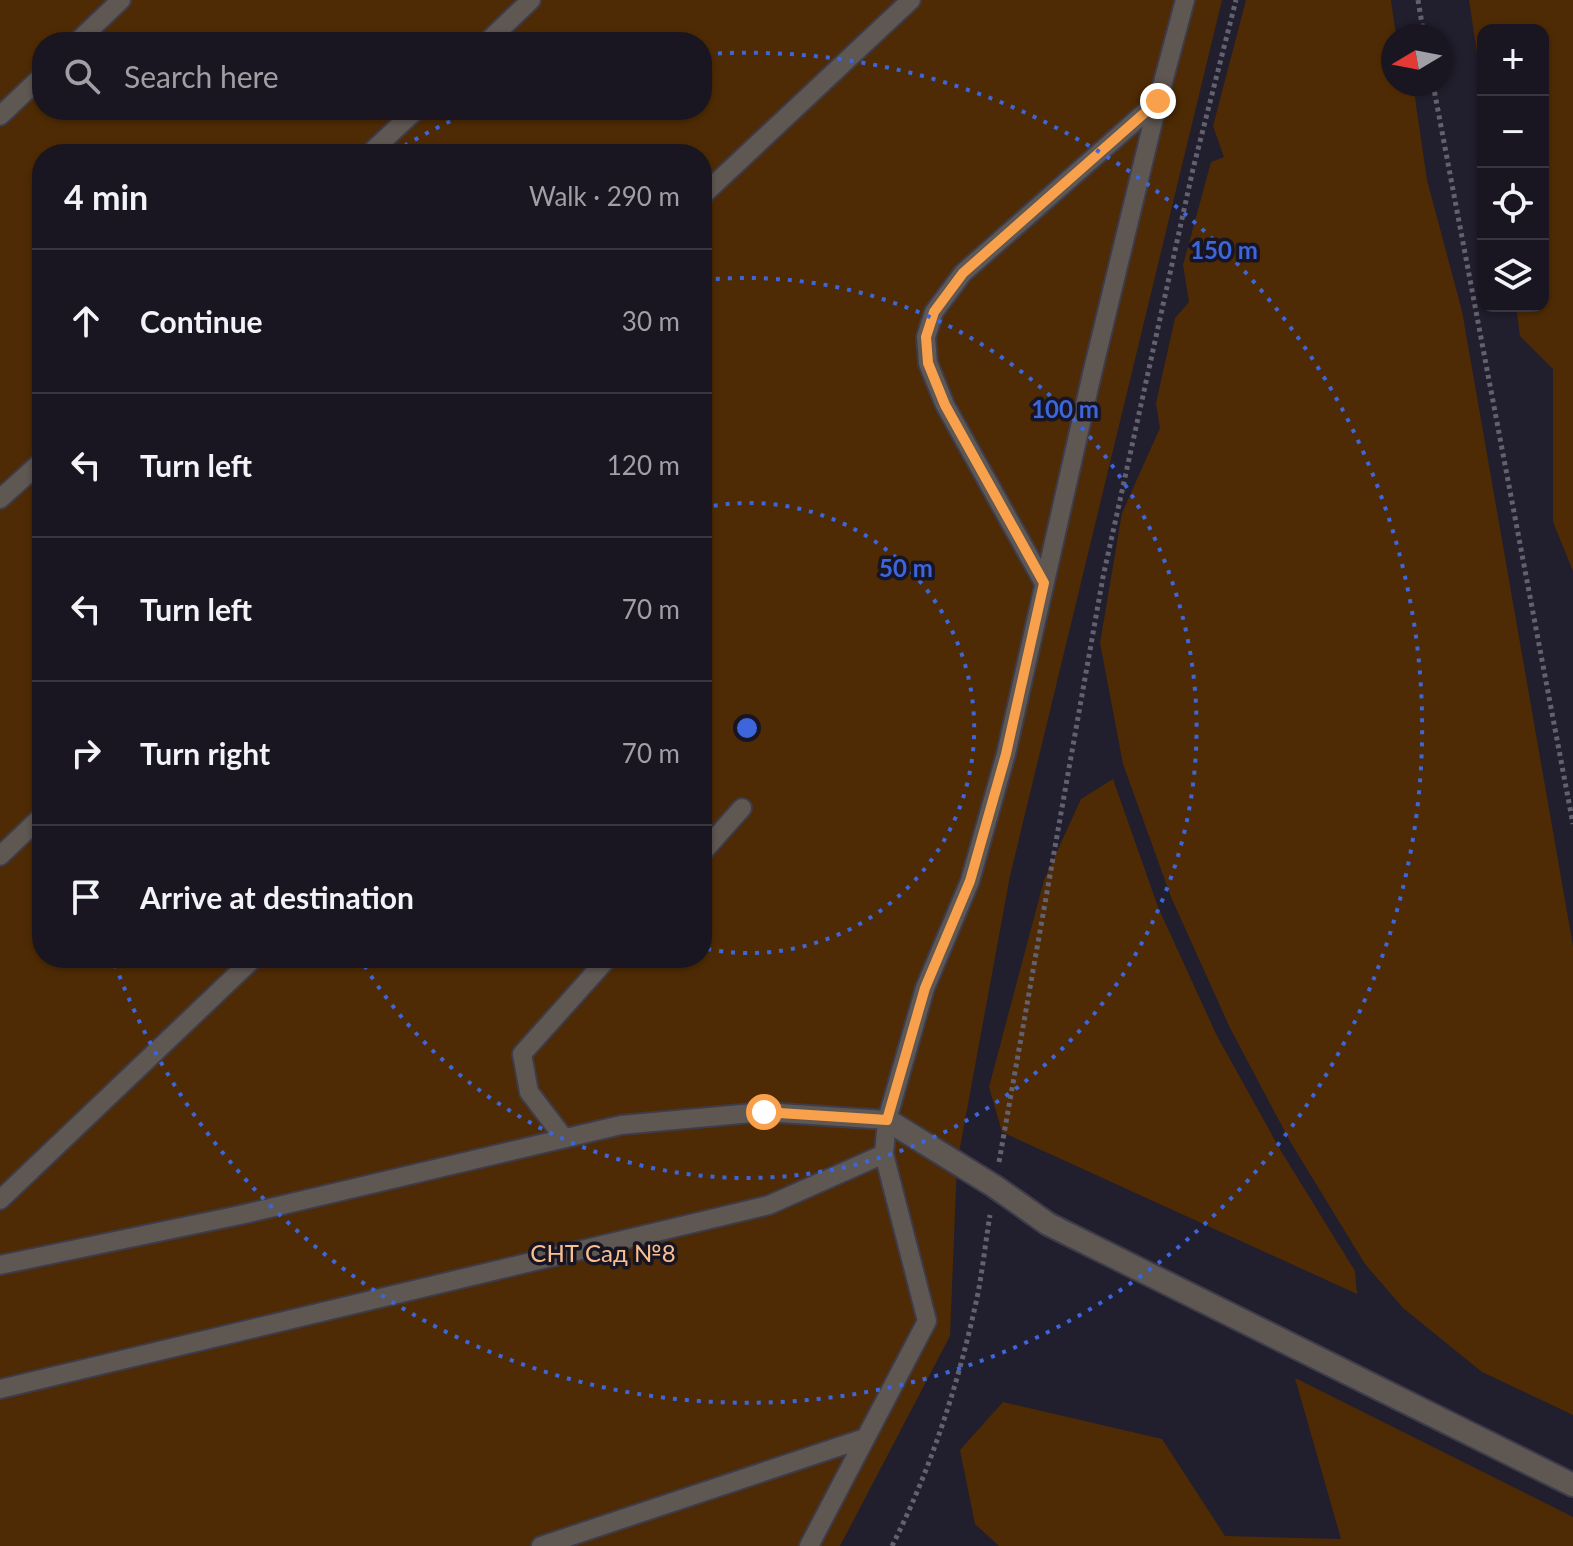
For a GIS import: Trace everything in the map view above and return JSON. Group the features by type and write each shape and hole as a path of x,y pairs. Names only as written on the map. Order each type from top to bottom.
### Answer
{"street":[{"path":"887,1120 994,1186 1048,1224 1573,1485"}],"lane":[{"path":"87,32 121,0"},
{"path":"497,32 531,0"},
{"path":"712,187 911,0"},
{"path":"809,1546 927,1321 884,1154 887,1120 925,988 970,881 1006,754 1158,101 1185,0"},
{"path":"0,116 32,86"},
{"path":"1044,583 945,405 928,363 926,337 934,312 963,273 1158,101"},
{"path":"380,144 405,120"},
{"path":"0,499 32,470"},
{"path":"712,842 742,808"},
{"path":"0,856 32,826"},
{"path":"0,1200 244,968"},
{"path":"564,1138 529,1092 522,1054 599,968"},
{"path":"0,1265 240,1215 621,1125 764,1112 887,1120"},
{"path":"0,1389 769,1205 884,1154"},
{"path":"541,1546 865,1438"}],"path":[{"path":"892,1546 907,1516 945,1416 976,1305 994,1186 1103,577 1193,169 1236,0"},
{"path":"1418,0 1422,24"},
{"path":"1435,96 1573,824"}],"green space":[{"name":"СНТ Сад №8","path":"0,0 1222,0 1010,876 957,1164 950,1336 840,1546 0,1546"},
{"path":"1246,0 1391,0 1394,24 1381,24 1381,96 1415,96 1427,180 1462,311 1573,946 1573,1415 1482,1372 1403,1308 1365,1264 1291,1143 1230,1028 1171,897 1123,764 1100,643 1122,513 1160,428 1156,403 1175,318 1189,302 1183,265 1211,162 1224,157 1213,126"},
{"path":"1469,0 1573,0 1573,571 1553,522 1553,369 1520,336 1517,312 1549,312 1549,24 1477,24 1477,53"},
{"path":"1113,779 1158,907 1217,1036 1281,1151 1355,1271 1357,1294 1002,1132 989,1087 1044,880 1081,799"},
{"path":"1295,1378 1573,1517 1573,1546 999,1546 975,1524 960,1450 1003,1402 1162,1439 1225,1536 1341,1539"}],"route":[{"path":"764,1112 887,1120 925,988 970,881 1006,754 1044,583 945,405 928,363 926,337 934,312 963,273 1158,101"}]}
